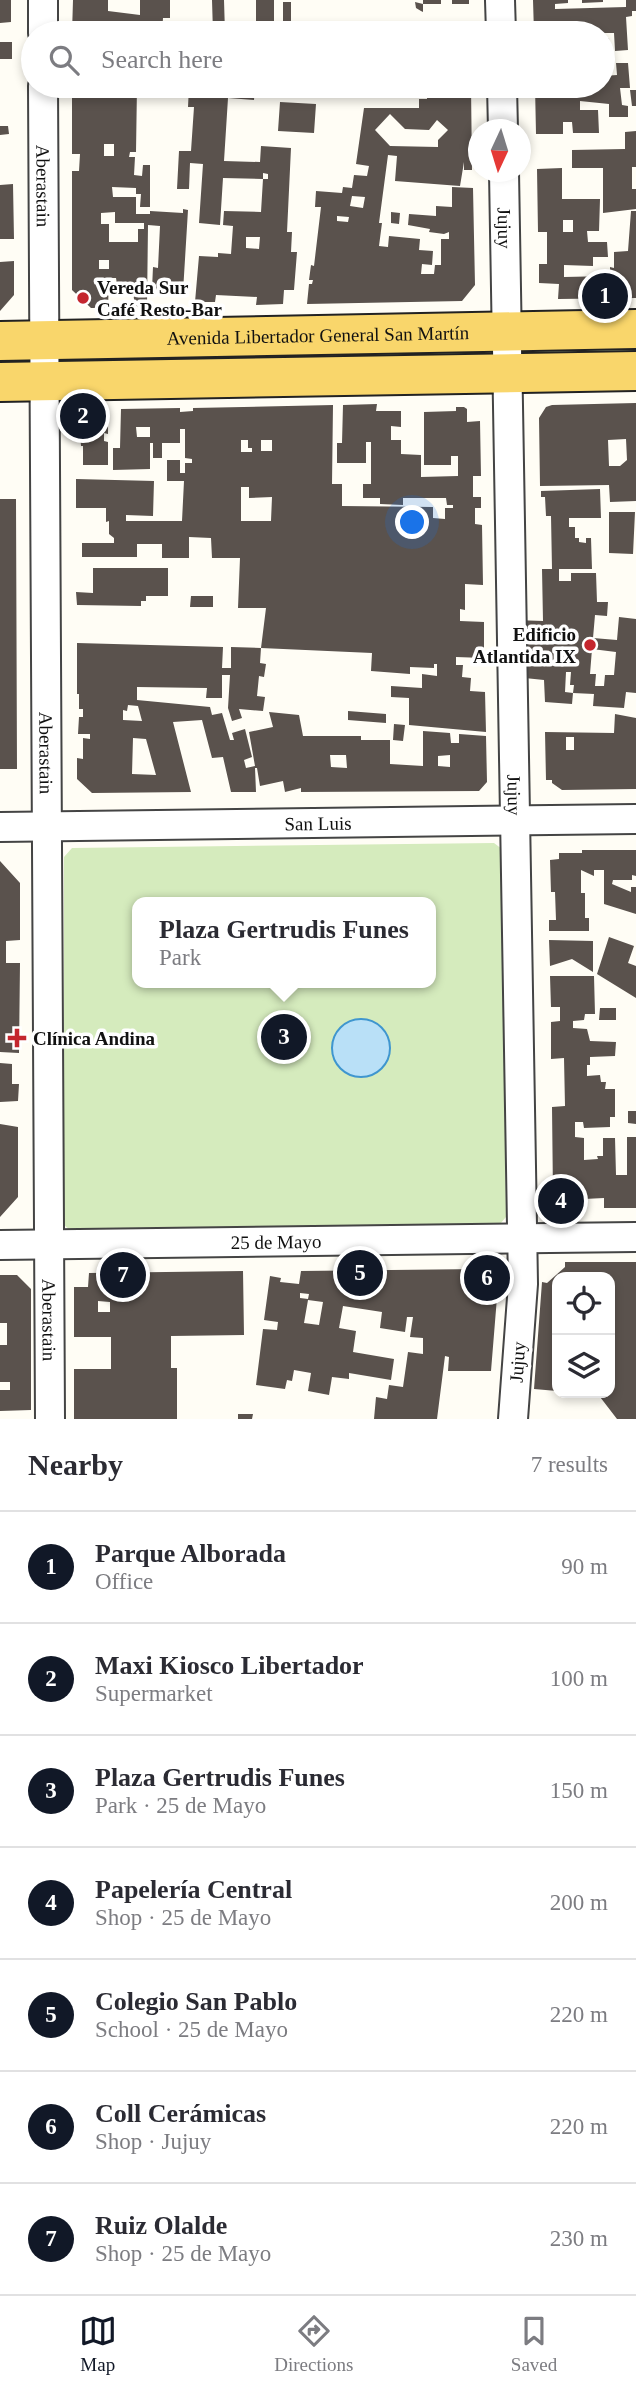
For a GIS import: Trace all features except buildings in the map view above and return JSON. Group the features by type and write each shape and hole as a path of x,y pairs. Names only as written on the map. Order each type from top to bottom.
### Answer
{"main road":[{"name":"Avenida Libertador General San Martín","path":"0,341 636,329"},
{"path":"0,382 636,371"}],"street":[{"path":"43,0 43,21"},
{"path":"500,0 501,21"},
{"name":"Aberastain","path":"43,98 50,1419"},
{"path":"502,98 503,119"},
{"name":"Jujuy","path":"504,182 523,1283 513,1419"},
{"name":"San Luis","path":"0,827 636,819"},
{"name":"25 de Mayo","path":"0,1245 636,1237"}],"green space":[{"path":"636,341 636,358 538,358 536,353 537,347"},
{"path":"475,348 475,358 73,363 74,355"},
{"path":"494,843 502,849 506,1217 500,1224 70,1230 64,1225 64,857 72,848"}],"water":[{"path":"355,1019 367,1019 382,1027 390,1042 390,1054 382,1069 367,1077 355,1077 340,1069 332,1054 332,1042 340,1027"}],"place":[{"name":"Parque Alborada","path":"605,296"},
{"name":"Vereda Sur Café Resto-Bar","path":"83,298"},
{"name":"Maxi Kiosco Libertador","path":"83,416"},
{"name":"Edificio Atlantida IX","path":"590,645"},
{"name":"Plaza Gertrudis Funes","path":"284,1037"},
{"name":"Clínica Andina","path":"17,1038"},
{"name":"Papelería Central","path":"561,1201"},
{"name":"Colegio San Pablo","path":"360,1273"},
{"name":"Ruiz Olalde","path":"123,1275"},
{"name":"Coll Cerámicas","path":"487,1278"}]}
